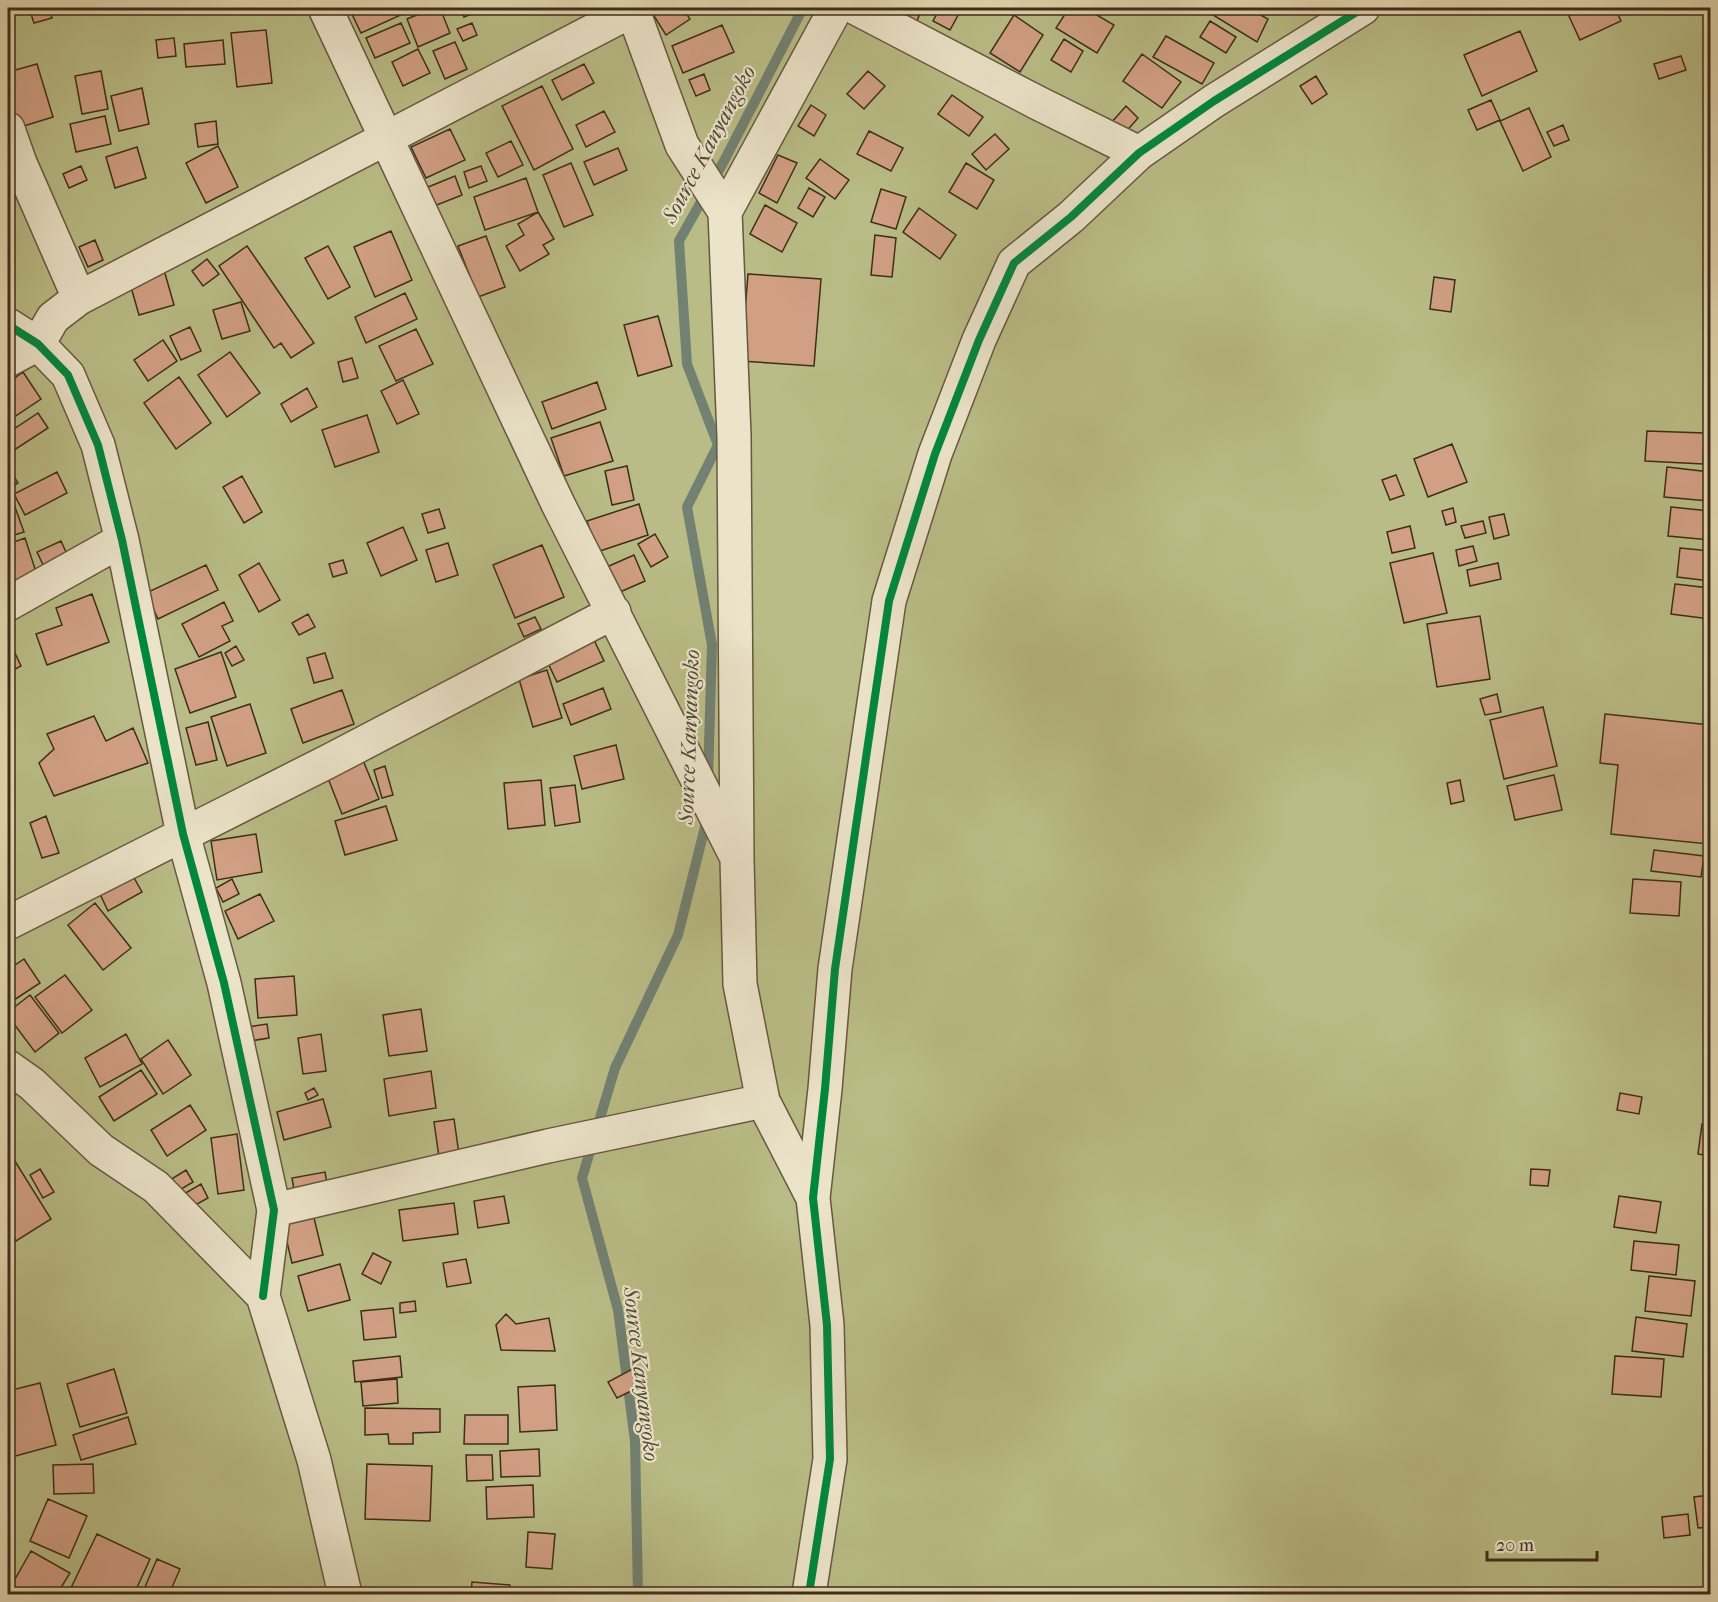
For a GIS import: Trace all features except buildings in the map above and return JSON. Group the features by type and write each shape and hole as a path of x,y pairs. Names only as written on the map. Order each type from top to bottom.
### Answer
{"street":[{"path":"326,8 558,504 737,859"},
{"path":"725,212 837,8"},
{"path":"856,8 1139,153"},
{"path":"809,1594 830,1459 826,1325 813,1198 836,969 887,613 892,590 935,454 979,340 1014,263 1071,217 1139,153 1214,101 1363,8"},
{"path":"8,360 38,344 53,318 79,298 632,9 682,145 725,212 734,436 740,984 763,1101 813,1198"},
{"path":"8,129 20,163 79,298"},
{"path":"8,325 38,344 68,375 98,445 122,540 183,834 224,983 274,1210 262,1296 314,1460 345,1594"},
{"path":"8,604 122,540"},
{"path":"8,923 331,760 614,612"},
{"path":"8,1067 32,1084 101,1150 156,1187 262,1296"},
{"path":"274,1210 548,1146 763,1101"}],"green space":[{"path":"8,8 1710,8 1710,1594 8,1594"}],"waterway":[{"name":"Source Kanyangoko","path":"708,779 712,645 687,507 718,445 687,364 679,241 724,161 803,8"},
{"name":"Source Kanyangoko","path":"638,1594 635,1441 618,1310 582,1178 615,1068 678,935 707,819"}],"cycle path":[{"path":"809,1594 830,1459 827,1325 813,1198 835,969 889,601 935,454 979,340 1014,263 1071,217 1139,153 1214,101 1363,8"},
{"path":"8,325 38,344 68,375 98,445 122,540 183,834 224,983 274,1210 263,1296"}]}
